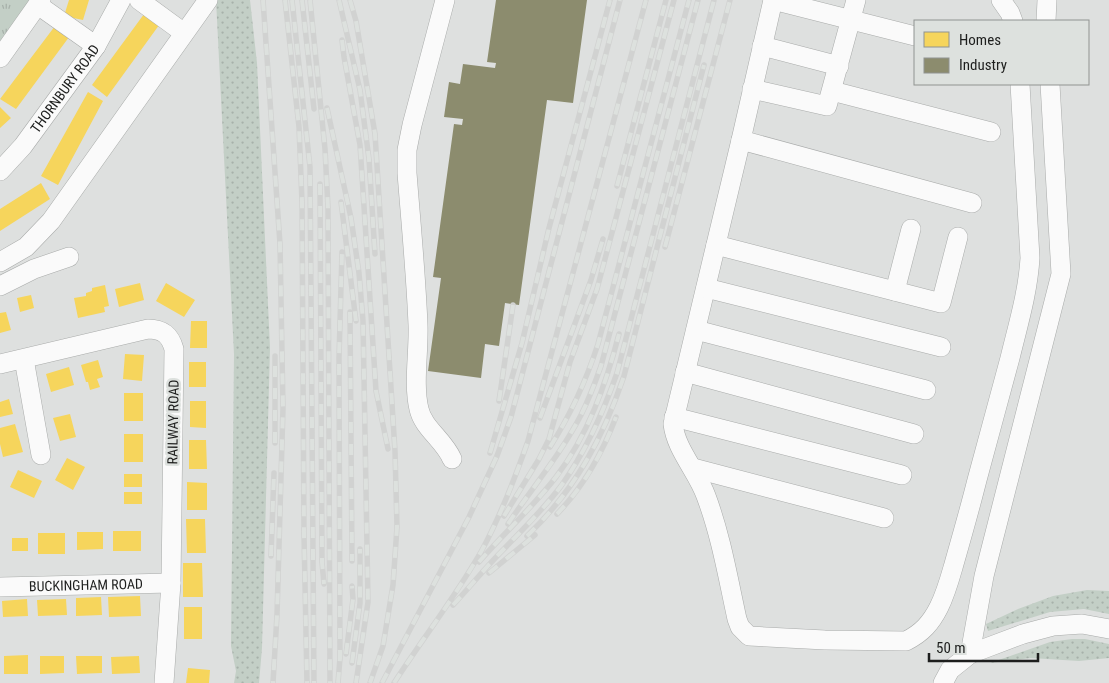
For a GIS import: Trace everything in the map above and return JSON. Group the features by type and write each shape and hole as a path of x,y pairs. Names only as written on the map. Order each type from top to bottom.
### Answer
{"street":[{"name":"THORNBURY ROAD","path":"0,171 23,146 96,46 121,0"},
{"path":"139,0 184,33"},
{"path":"0,262 26,246 51,222 208,0"},
{"path":"445,0 412,125 407,150 407,173 418,327 417,388 419,410 426,425 448,449 452,459"},
{"path":"914,36 773,0 741,140 735,195 716,245 673,424 674,434 706,496 718,532 736,619 740,627 749,636 825,640 906,641 915,637 929,624 946,592 1026,290 1030,258 1020,85"},
{"path":"752,89 828,106 856,0"},
{"path":"1001,0 1013,20"},
{"path":"1046,20 1047,0"},
{"path":"0,58 40,2 96,46"},
{"path":"762,46 838,66"},
{"path":"970,654 984,576 1061,274 1050,85"},
{"path":"832,91 991,132"},
{"path":"741,140 972,204"},
{"path":"895,291 910,228"},
{"path":"716,245 941,303 958,237"},
{"path":"0,286 34,270 69,257"},
{"path":"706,288 941,347"},
{"name":"RAILWAY ROAD","path":"0,364 148,329 158,329 166,334 171,341 174,350 171,583 164,683"},
{"path":"696,330 926,390"},
{"path":"24,359 41,455"},
{"path":"685,372 914,434"},
{"path":"674,417 902,475"},
{"path":"693,468 884,518"},
{"name":"BUCKINGHAM ROAD","path":"0,587 171,583"},
{"path":"943,683 950,670 970,654 1017,636 1053,626 1082,624 1109,629"}],"green space":[{"path":"0,0 37,0 0,53"},
{"path":"216,0 250,0 257,63 270,348 262,648 259,683 234,683 236,671 231,646 234,354"},
{"path":"1087,590 1109,591 1109,614 1084,609 1050,612 988,631 986,624 1018,609 1053,596"},
{"path":"1085,639 1109,644 1109,658 1079,661 1031,658 990,663 1050,642"}],"building: Homes":[{"path":"69,0 89,0 83,20 64,16"},
{"path":"147,10 162,21 107,97 92,85"},
{"path":"58,22 72,33 16,109 0,99"},
{"path":"88,92 103,101 58,185 41,176"},
{"path":"0,107 11,118 0,128"},
{"path":"41,183 50,199 0,231 0,209"},
{"path":"140,283 144,300 119,307 115,289"},
{"path":"166,283 195,300 184,317 156,301"},
{"path":"105,285 109,306 104,307 105,312 78,318 74,298 86,296 86,293 92,291 92,288"},
{"path":"31,295 34,308 20,312 17,298"},
{"path":"6,312 11,330 0,333 0,313"},
{"path":"191,321 207,321 207,348 190,348"},
{"path":"125,354 144,355 142,381 123,379"},
{"path":"98,360 103,377 97,379 100,387 90,390 81,365"},
{"path":"189,362 206,362 206,387 189,387"},
{"path":"69,367 74,385 51,392 46,374"},
{"path":"124,393 143,393 143,421 124,421"},
{"path":"9,399 13,414 0,417 0,402"},
{"path":"190,401 206,401 206,428 190,427"},
{"path":"70,414 76,437 60,441 53,418"},
{"path":"15,424 23,452 3,457 0,444 0,428"},
{"path":"124,434 143,434 143,462 124,462"},
{"path":"189,440 206,440 207,469 189,469"},
{"path":"67,458 85,467 73,490 55,480"},
{"path":"18,470 42,481 34,498 10,487"},
{"path":"124,474 142,474 142,487 124,487"},
{"path":"187,482 207,483 207,510 187,510"},
{"path":"124,492 142,492 142,504 124,504"},
{"path":"186,519 205,519 206,553 187,553"},
{"path":"113,531 141,531 141,551 113,551"},
{"path":"77,532 103,532 103,549 77,550"},
{"path":"38,533 65,533 65,554 38,554"},
{"path":"12,538 28,538 28,551 12,551"},
{"path":"183,563 202,563 203,597 183,597"},
{"path":"140,596 141,616 109,617 108,597"},
{"path":"101,597 102,615 76,616 76,598"},
{"path":"27,599 28,616 3,617 2,601"},
{"path":"66,599 67,615 38,616 37,600"},
{"path":"184,607 202,607 202,639 184,639"},
{"path":"28,655 28,674 4,674 4,656"},
{"path":"40,656 64,656 64,673 40,674"},
{"path":"76,656 102,656 102,673 77,674"},
{"path":"139,656 140,673 112,674 111,657"},
{"path":"188,668 210,670 209,683 186,683"}],"building: Industry":[{"path":"496,0 587,0 573,103 547,100 519,305 505,303 499,346 485,344 481,378 428,371 441,278 433,277 454,124 462,125 463,119 444,117 449,82 460,84 463,64 495,68 496,63 487,62"}],"railway":[{"path":"263,0 280,244 283,408 277,615 273,683"},
{"path":"285,0 299,127 302,202 307,683"},
{"path":"292,0 310,167 314,683"},
{"path":"302,0 314,109"},
{"path":"310,0 325,149 328,208 330,683"},
{"path":"339,0 360,90 369,159 375,254"},
{"path":"350,0 356,21 375,134 395,451 397,527 393,585 383,646 370,683"},
{"path":"490,453 522,343 549,228 610,0"},
{"path":"382,683 469,517 497,456 511,417 620,0"},
{"path":"394,683 482,550 518,469 528,441 646,0"},
{"path":"617,186 666,0"},
{"path":"504,516 549,439 570,362 597,289 674,0"},
{"path":"550,447 577,397 598,344 689,0"},
{"path":"508,524 573,429 587,403 599,372 698,0"},
{"path":"453,605 554,495 578,459 600,417 617,373 714,0"},
{"path":"665,247 730,0"},
{"path":"342,40 360,145 376,391 388,449"},
{"path":"527,536 559,500 586,462 616,399 624,376 704,65"},
{"path":"327,108 351,218 359,273 363,321 368,602 356,683"},
{"path":"320,184 322,562 324,584"},
{"path":"341,202 356,321"},
{"path":"540,418 591,280 603,239"},
{"path":"338,683 340,658 339,358 342,252"},
{"path":"499,401 513,305"},
{"path":"350,312 352,561"},
{"path":"479,562 538,499 556,477 578,444 602,390 619,334"},
{"path":"275,356 275,443"},
{"path":"557,514 584,481 605,444 616,417"},
{"path":"271,556 274,473"},
{"path":"489,573 535,535"},
{"path":"352,663 360,603 360,549"},
{"path":"346,654 353,599 352,586"}]}
